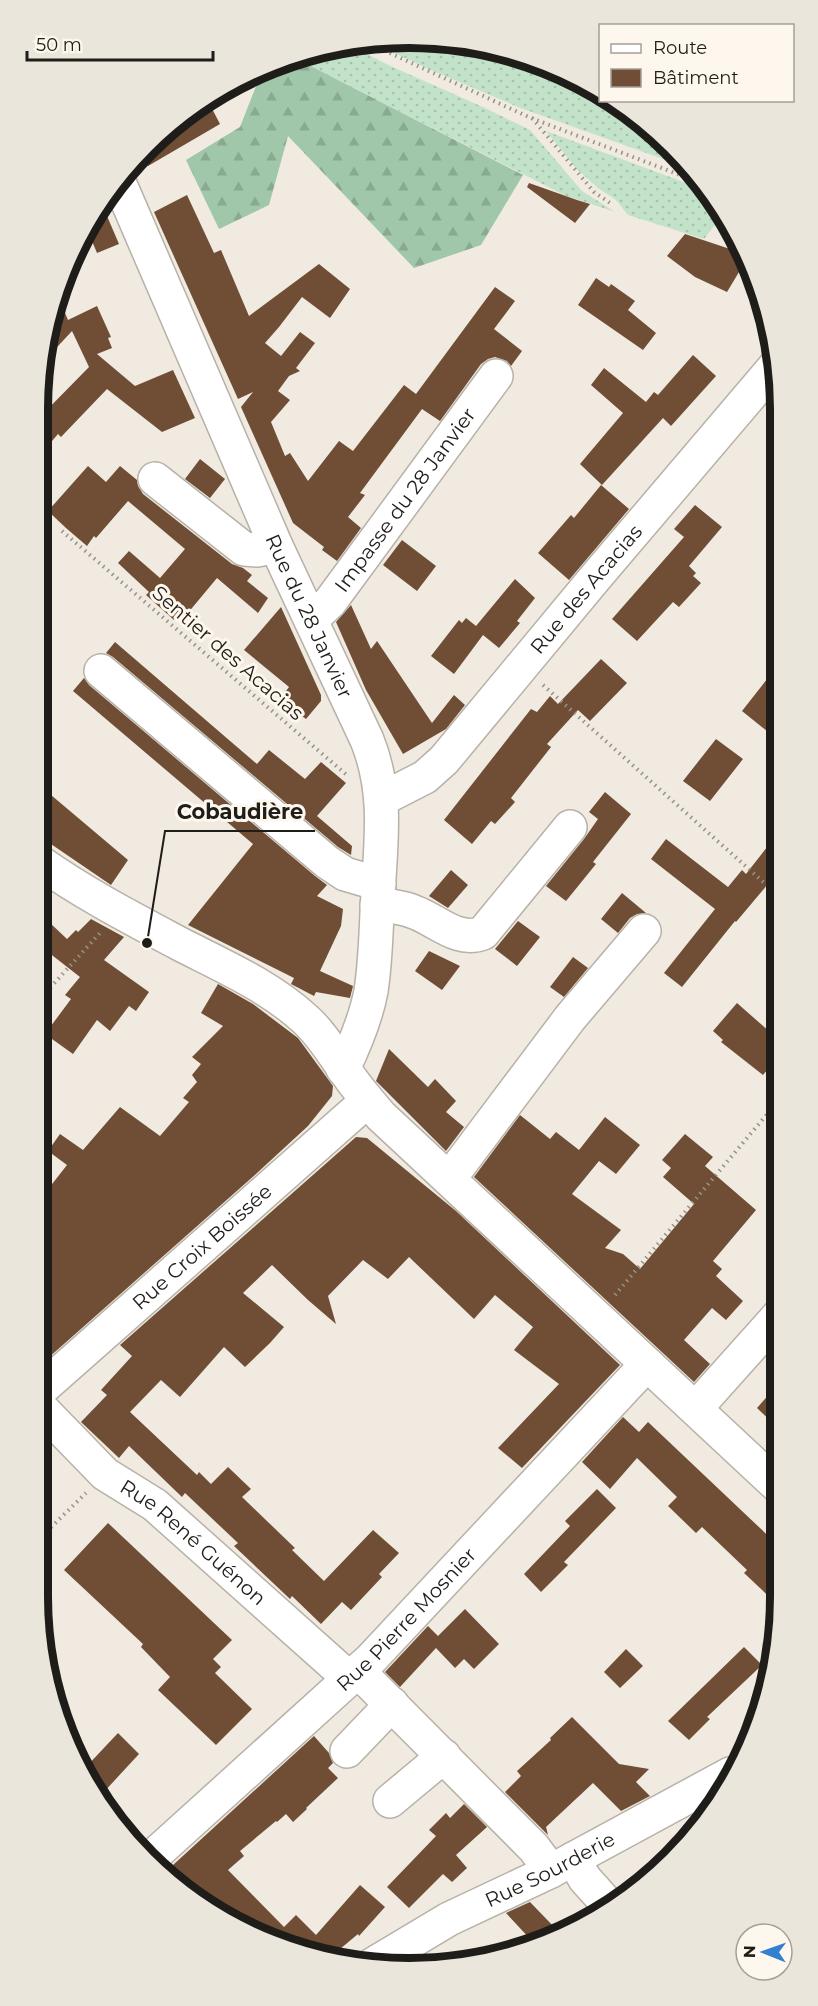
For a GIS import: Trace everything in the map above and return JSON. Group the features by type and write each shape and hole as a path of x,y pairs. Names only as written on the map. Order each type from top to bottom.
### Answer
{"street":[{"name":"Rue du 28 Janvier","path":"122,190 276,546 368,740 374,758 381,792 382,835 370,992 360,1031 344,1069"},
{"name":"Rue des Acacias","path":"381,792 425,777 444,760 768,375"},
{"name":"Impasse du 28 Janvier","path":"311,620 330,602 496,376"},
{"path":"155,479 244,549 258,550 276,546"},
{"path":"101,671 327,862 378,894 448,930 465,936 474,937 483,933 570,827"},
{"path":"48,868 75,887 119,912 249,979 281,999 307,1020 327,1043 367,1101 770,1478"},
{"path":"449,1179 570,1018 644,931"},
{"name":"Rue Croix Boissée","path":"48,1383 367,1101"},
{"path":"696,1408 770,1325"},
{"name":"Rue Pierre Mosnier","path":"156,1854 354,1675 647,1364"},
{"name":"Rue René Guénon","path":"48,1415 105,1474 155,1505 354,1675 392,1704 534,1848 585,1879 604,1901"},
{"path":"347,1751 392,1704"},
{"path":"390,1801 460,1772"},
{"name":"Rue Sourderie","path":"385,1957 449,1919 562,1865 722,1779"}],"path":[{"path":"382,49 531,118 685,177"},
{"path":"531,118 594,192 613,205"},
{"name":"Sentier des Acacias","path":"62,531 346,776 381,792"},
{"path":"522,666 770,888"},
{"path":"48,990 119,912"},
{"path":"597,1317 770,1111"},
{"path":"48,1530 105,1474"}],"green space":[{"path":"386,49 456,51 502,60 547,75 590,96 610,109 647,138 672,162 518,107"},
{"path":"362,51 485,108 530,130 582,191 615,212 564,195 305,63"},
{"path":"305,63 523,175 481,245 414,268 288,136 269,205 219,229 186,160 240,127 258,81"},
{"path":"546,131 692,185 717,221 704,239 628,215 616,200 598,188 577,169"}],"building":[{"path":"211,107 220,124 148,166 146,163 171,138"},
{"path":"529,183 590,204 575,223 527,187"},
{"path":"187,195 214,253 221,250 249,316 319,264 350,289 330,318 302,297 265,343 281,356 300,332 315,343 296,368 300,371 289,376 278,391 290,400 271,422 285,456 290,453 308,481 339,441 353,451 404,385 416,394 495,287 515,301 494,329 522,351 511,366 507,361 495,357 481,364 440,421 422,409 360,493 365,495 348,517 361,528 337,561 322,550 324,547 293,523 241,407 253,392 238,399 154,212"},
{"path":"106,213 119,244 97,253 91,238"},
{"path":"685,234 734,250 744,274 739,272 727,292 695,277 667,256"},
{"path":"596,278 609,287 611,284 635,301 628,310 656,333 643,350 578,305"},
{"path":"97,306 111,337 108,338 112,348 97,354 135,386 173,370 195,418 162,432 107,389 61,437 58,434 52,441 48,437 48,409 89,367 72,331 53,352 60,317 65,313 68,320"},
{"path":"693,355 716,376 671,426 663,418 602,485 580,464 623,413 591,385 604,368 646,402 654,392 658,395"},
{"path":"200,459 225,479 210,498 185,479"},
{"path":"88,466 106,482 120,466 137,480 143,494 232,564 252,575 247,581 268,598 258,613 217,578 187,614 182,610 174,620 146,595 149,592 118,563 129,551 160,578 185,549 128,501 87,546 66,528 48,511"},
{"path":"601,485 629,509 569,580 538,553 571,515 574,518"},
{"path":"695,505 722,527 689,566 696,573 693,576 701,583 679,607 673,602 637,641 612,619 684,537 674,529"},
{"path":"402,540 436,566 417,591 383,565"},
{"path":"515,579 535,598 517,621 520,623 499,648 483,635 454,674 431,656 459,620 462,623 466,618 476,626"},
{"path":"351,605 371,649 377,641 432,723 454,695 465,705 446,729 403,754 366,690 336,622"},
{"path":"281,607 321,695 321,701 306,719 280,699 289,687 244,650"},
{"path":"115,642 257,764 269,750 305,779 321,762 346,783 317,816 352,846 351,855 338,847 106,653"},
{"path":"601,659 627,683 590,721 578,710 547,744 551,747 511,798 515,802 495,824 491,821 472,844 444,820 531,709 537,712 550,696 558,704"},
{"path":"770,675 770,734 742,711"},
{"path":"84,678 89,685 327,885 317,896 343,909 341,926 320,971 353,986 350,998 316,992 314,996 291,984 294,978 188,925 253,844 73,691"},
{"path":"716,739 743,759 710,801 683,781"},
{"path":"48,792 128,860 111,885 48,842"},
{"path":"605,792 631,814 593,862 596,864 566,901 546,886 598,819 589,812"},
{"path":"666,839 728,887 742,870 746,874 770,843 770,882 682,987 664,973 715,909 651,859"},
{"path":"451,870 468,885 448,908 429,896"},
{"path":"622,893 646,913 630,918 618,933 601,919"},
{"path":"91,919 124,937 104,960 149,992 136,1011 129,1006 110,1031 97,1020 73,1054 48,1036 48,1030 71,999 65,995 80,977 48,952 48,923 67,939 76,930 78,932"},
{"path":"518,921 540,937 517,966 495,949"},
{"path":"429,951 460,966 442,990 415,971"},
{"path":"573,957 588,968 564,997 550,987"},
{"path":"218,984 253,1004 298,1038 333,1086 332,1096 308,1126 48,1358 48,1189 67,1165 48,1151 60,1134 83,1150 120,1107 160,1136 189,1102 183,1098 197,1082 192,1075 201,1064 192,1057 223,1026 201,1013"},
{"path":"737,1003 770,1032 770,1067 763,1075 721,1042 723,1040 713,1031"},
{"path":"389,1049 428,1087 435,1079 456,1101 446,1112 464,1127 446,1151 376,1081"},
{"path":"520,1115 550,1139 556,1132 579,1150 605,1117 640,1145 616,1174 599,1161 572,1194 621,1230 605,1248 623,1254 640,1269 694,1204 663,1177 671,1168 662,1160 685,1134 713,1157 705,1166 756,1210 713,1261 722,1269 716,1276 743,1301 726,1320 712,1308 684,1340 710,1364 694,1382 474,1177"},
{"path":"356,1137 367,1138 456,1211 620,1365 522,1468 498,1448 559,1384 514,1350 533,1327 495,1295 474,1319 409,1257 388,1279 363,1260 328,1296 336,1324 272,1265 243,1293 284,1327 270,1343 245,1367 224,1347 180,1397 161,1380 130,1412 197,1475 199,1472 211,1484 228,1467 251,1489 242,1497 295,1548 292,1550 324,1581 373,1530 399,1553 379,1574 382,1577 351,1610 342,1602 321,1624 292,1596 290,1599 234,1546 238,1543 185,1493 182,1497 129,1446 119,1458 81,1422 107,1395 101,1390 132,1356 120,1345"},
{"path":"770,1393 770,1420 757,1408"},
{"path":"623,1417 639,1432 648,1422 770,1538 770,1597 744,1573 747,1570 702,1527 696,1533 668,1506 677,1497 637,1458 610,1489 582,1462"},
{"path":"597,1489 616,1508 564,1562 568,1565 541,1592 524,1574 570,1526 565,1521"},
{"path":"108,1523 232,1640 213,1659 221,1667 215,1673 252,1709 216,1745 158,1690 170,1677 141,1647 143,1644 64,1570"},
{"path":"465,1609 499,1644 474,1669 464,1659 455,1668 436,1648 400,1687 385,1672 428,1626 438,1636"},
{"path":"744,1647 762,1665 707,1717 710,1719 689,1740 668,1721"},
{"path":"626,1649 643,1666 620,1688 604,1672"},
{"path":"572,1717 619,1764 649,1769 636,1782 650,1796 621,1811 593,1783 546,1827 548,1835 505,1792 521,1776 517,1771"},
{"path":"118,1733 139,1754 105,1791 89,1764"},
{"path":"314,1736 329,1753 333,1763 328,1768 338,1778 293,1822 286,1814 240,1851 244,1856 228,1870 284,1927 296,1915 316,1935 360,1885 385,1907 359,1936 358,1934 338,1951 293,1939 249,1921 228,1910 189,1883 179,1874 173,1865"},
{"path":"464,1804 487,1827 456,1855 467,1868 452,1882 443,1874 409,1908 387,1887 436,1836 429,1830 446,1813 450,1818"},
{"path":"530,1902 555,1928 529,1938 506,1913"}],"place":[{"name":"Cobaudière","path":"147,943"}]}
